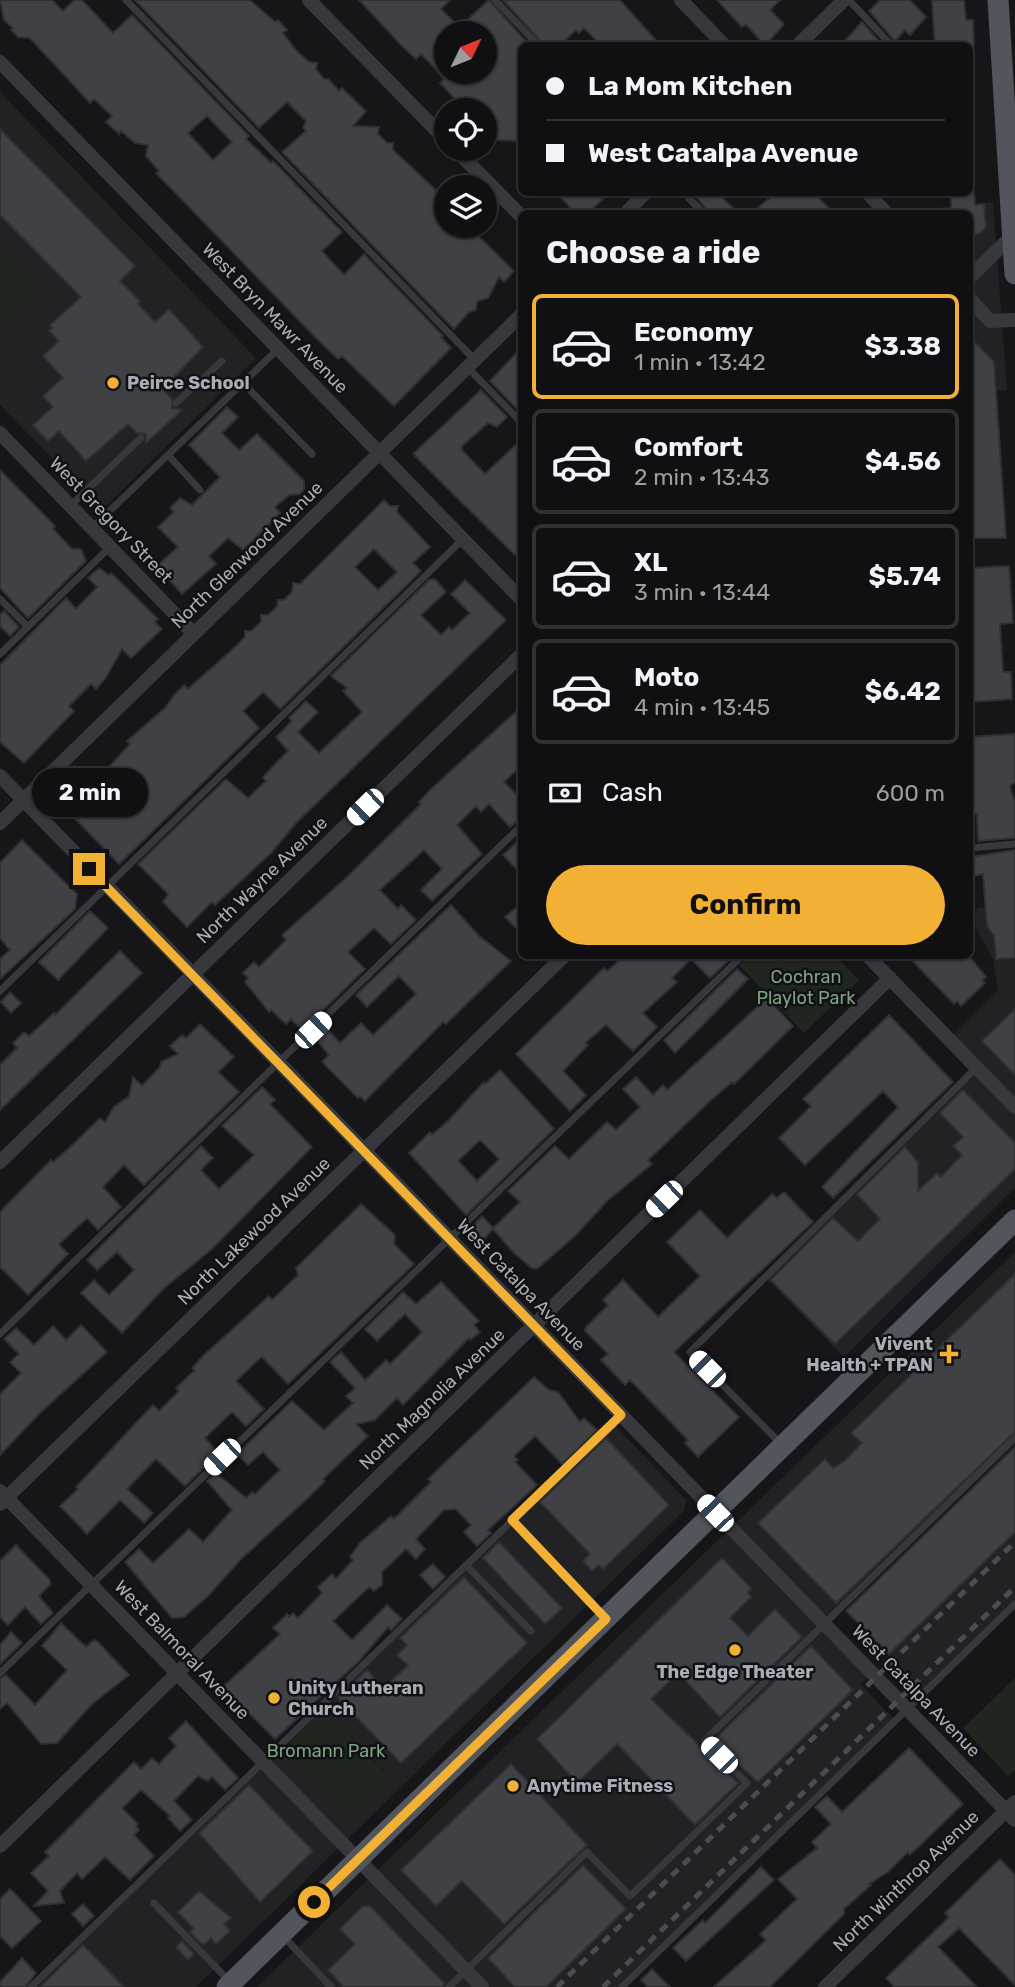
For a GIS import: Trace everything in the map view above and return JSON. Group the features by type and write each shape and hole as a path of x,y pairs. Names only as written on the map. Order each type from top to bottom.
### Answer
{"main road":[{"path":"998,0 1015,274"},
{"path":"229,1985 1015,1220"}],"street":[{"path":"309,0 434,128"},
{"path":"681,0 721,42"},
{"path":"801,42 844,0"},
{"name":"West Bryn Mawr Avenue","path":"0,62 518,596"},
{"path":"467,161 518,213"},
{"path":"629,210 642,196"},
{"path":"871,196 883,210"},
{"path":"973,274 1013,236"},
{"path":"973,302 990,320 1015,320"},
{"name":"North Glenwood Avenue","path":"0,822 518,318"},
{"name":"West Gregory Street","path":"0,433 194,634"},
{"name":"North Wayne Avenue","path":"0,1162 518,658"},
{"name":"West Catalpa Avenue","path":"0,776 907,1710 1012,1811"},
{"name":"North Lakewood Avenue","path":"2,1497 561,959"},
{"path":"871,959 1015,1107"},
{"name":"North Magnolia Avenue","path":"0,1846 890,978"},
{"name":"West Balmoral Avenue","path":"2,1497 91,1584 482,1987"},
{"name":"North Winthrop Avenue","path":"824,1987 1012,1811"}],"lane":[{"path":"126,0 471,364 518,418"},
{"path":"495,0 535,42"},
{"path":"849,0 888,42"},
{"path":"687,196 700,210"},
{"path":"92,528 278,349"},
{"path":"176,403 222,360"},
{"path":"243,383 312,454"},
{"path":"70,506 141,438"},
{"path":"168,455 200,490"},
{"path":"0,991 463,539"},
{"path":"0,654 110,547"},
{"path":"0,598 28,627"},
{"path":"0,1334 518,829"},
{"path":"973,848 1015,844"},
{"path":"0,1673 739,959"},
{"path":"783,1446 690,1352 977,1068"},
{"path":"31,1987 621,1415"},
{"path":"449,1987 587,1852 630,1896 646,1881 747,1783 705,1741 1015,1438"},
{"path":"512,1520 606,1619"},
{"path":"466,1565 531,1631"},
{"path":"622,1987 1015,1604"},
{"path":"154,1903 229,1985"},
{"path":"281,1934 331,1987"}],"shaded area":[{"path":"0,92 256,358 102,510 0,405"},
{"path":"993,202 1007,390 973,392 973,210 918,210"},
{"path":"1015,906 1015,1188 844,1357 764,1276 976,1067 949,1039 998,990 993,959 973,922 973,914 978,908"},
{"path":"1015,1252 1015,1438 821,1627 868,1677 860,1684 896,1721 622,1987 257,1987"},
{"path":"613,1423 686,1500 684,1511 196,1987 32,1987 263,1763 266,1765 285,1747 350,1813 388,1775 323,1709"},
{"path":"1015,1532 1015,1604 919,1699 882,1661"}],"green space":[{"path":"0,249 37,286 0,323"},
{"name":"Cochran Playlot Park","path":"746,959 839,959 859,980 804,1033 739,965"},
{"path":"1015,1678 1015,1770 1008,1776 963,1728"},
{"name":"Bromann Park","path":"323,1709 388,1776 350,1813 285,1747"}],"building":[{"path":"0,0 52,0 63,11 74,0 82,0 113,33 132,15 249,136 246,139 271,163 273,161 342,232 322,251 344,275 364,254 443,336 441,337 451,348 394,406 342,356 338,359 318,340 156,173 159,171 146,156 148,145 135,143 121,131 119,134 106,122 112,116 94,99 90,103 30,38 18,37 4,20","holes":["207,116 232,142 213,160 188,133"]},
{"path":"135,0 250,0 275,22 278,20 287,30 283,33 295,49 309,62 317,63 316,69 324,79 328,79 339,91 342,88 366,111 353,126 379,127 378,134 387,143 393,143 393,150 434,188 434,238 480,238 514,271 504,282 499,277 488,298 477,301 476,310 469,312 454,329 282,152 306,131 303,128 306,121 287,102 259,128"},
{"path":"359,0 450,0 441,9 453,21 434,21 434,67 421,54 416,59"},
{"path":"489,0 526,42 518,42 518,141 497,140 497,98 454,98 441,84 497,84 497,21 466,21"},
{"path":"503,0 620,0 657,42 598,42 584,28 579,33 576,30 563,42 541,42"},
{"path":"717,0 780,0 770,10 784,24 768,42 762,42 746,24 742,27"},
{"path":"880,0 910,0 926,17 910,35 905,30 895,41 869,11"},
{"path":"932,0 964,0 966,20 973,20 974,46 973,42 935,42"},
{"path":"862,22 880,42 844,42"},
{"path":"0,129 135,266 120,281 140,301 138,304 155,322 169,309 203,347 163,389 172,399 172,408 182,410 146,443 146,434 137,433 128,424 86,461 59,431 48,441 33,425 53,407 43,396 63,378 43,356 59,341 49,331 53,328 50,325 81,297 0,215"},
{"path":"974,192 975,205 984,204 986,227 979,234 973,235 973,210 952,210 950,196 973,196"},
{"path":"560,196 606,196 591,210 572,210"},
{"path":"696,196 721,196 735,210 707,210"},
{"path":"771,196 820,196 830,210 756,210"},
{"path":"973,340 994,362 1006,538 973,538"},
{"path":"518,351 518,406 516,408 490,381"},
{"path":"481,390 507,417 497,427 488,423 462,446 462,450 485,474 518,443 518,552 515,555 413,454"},
{"path":"227,407 238,417 222,433 239,450 257,434 304,481 304,489 300,494 289,495 275,507 280,513 243,550 228,538 209,556 216,564 182,594 157,566 178,547 158,527 174,512 170,508 180,498 192,505 220,477 189,445"},
{"path":"0,470 55,526 53,529 72,549 81,549 86,561 28,618 0,588"},
{"path":"384,500 390,506 398,506 397,512 430,547 413,563 421,571 280,709 263,692 243,711 259,728 119,864 59,802 89,774 97,780 130,744 127,741 165,708 184,685 188,689 245,637 245,631 251,631 261,622 261,615 268,615 277,607 278,600 284,600 292,592 293,583 300,584","holes":["374,549 397,572 378,590 355,567"]},
{"path":"1009,566 1013,623 1000,624 1003,672 1011,672 1012,699 973,702 973,568"},
{"path":"99,568 109,575 111,573 158,619 155,622 162,629 131,658 122,649 105,679 96,689 91,684 69,706 74,711 24,763 0,742 0,665 66,598 76,609 97,587 88,578"},
{"path":"435,579 446,592 421,615 441,635 449,627 452,630 470,613 451,594 465,580 506,620 296,823 272,852 215,905 212,902 187,927 163,902 168,894 138,864 226,779 248,798 266,781 263,777 288,751 276,737 292,721 289,718 306,701 318,712 298,732 319,753 362,712 343,691 347,688 331,676 429,580"},
{"path":"4,611 19,627 10,636 0,626 0,615"},
{"path":"518,710 518,769 504,782 518,796 518,820 510,827 489,804 481,812 476,806 457,825 482,854 432,901 421,890 442,869 424,850 380,890 398,909 401,905 416,920 391,944 374,928 348,952 365,969 305,1028 302,1030 291,1019 286,1024 271,1010 269,1012 245,982 248,978 243,973 254,962 259,967 286,940 282,935 345,879 421,804 419,802"},
{"path":"1015,734 1015,782 1010,786 1015,804 1015,838 978,841 977,814 973,815 973,737"},
{"path":"22,840 77,894 75,909 0,979 0,959 10,950 0,938 0,863"},
{"path":"518,841 518,871 503,855"},
{"path":"1015,850 1015,958 996,959 994,936 987,926 983,874 973,876 973,857"},
{"path":"451,905 479,936 511,961 446,1024 443,1022 365,1101 360,1096 358,1098 322,1062 329,1055 314,1037 325,1026 340,1043 361,1023 373,1035 416,994 399,976 367,1007 356,995"},
{"path":"518,906 518,930 505,917"},
{"path":"90,911 108,928 58,980 39,962"},
{"path":"120,951 142,973 0,1110 0,1065 17,1048 13,1043 24,1032 29,1036 54,1013 55,1015"},
{"path":"621,959 691,959 672,978 677,982 643,1013 657,1027 633,1051 606,1025 585,1043 588,1045 563,1071 586,1095 570,1111 516,1054 604,968 607,971"},
{"path":"691,959 729,960 710,978"},
{"path":"911,959 971,959 986,977 982,980 985,983 961,1006 957,1001 954,1004"},
{"path":"737,969 748,979 675,1053 664,1040"},
{"path":"10,992 21,1003 11,1013 1,1002"},
{"path":"767,998 793,1026 734,1084 732,1082 710,1101 648,1160 652,1164 607,1201 576,1235 537,1269 514,1253 493,1229 483,1240 471,1228 482,1216 493,1228 520,1202 508,1191 555,1146 569,1159 607,1122 616,1130 640,1107 623,1089 636,1077 653,1095 663,1085 667,1090"},
{"path":"1015,1009 1015,1075 982,1041"},
{"path":"889,1015 953,1082 833,1198 822,1187 898,1107 883,1091 805,1165 779,1138 811,1106 803,1099"},
{"path":"200,1024 234,1057 218,1072 239,1092 144,1185 124,1165 103,1187 121,1207 98,1230 87,1218 59,1244 68,1254 28,1295 0,1267 0,1212 51,1160 53,1162 67,1150 100,1118 105,1122 114,1107 129,1096 133,1077 142,1086 160,1067 161,1062 178,1054 170,1046 182,1035 186,1038"},
{"path":"500,1070 554,1129 466,1215 409,1153 430,1132 432,1135 449,1120 484,1082 485,1084","holes":["480,1140 499,1159 477,1181 458,1161"]},
{"path":"262,1087 275,1100 270,1104 312,1147 212,1249 164,1288 122,1333 81,1293 94,1280 109,1295 134,1270 117,1252 97,1270 87,1260 201,1146 213,1158 201,1170 219,1189 254,1155 222,1126"},
{"path":"963,1090 1015,1143 1015,1169 835,1344 771,1280 833,1218 858,1241 880,1219 857,1194 905,1147 918,1162 918,1191 937,1173 941,1177 962,1155 953,1146 963,1137 940,1113"},
{"path":"784,1192 813,1222 674,1352 739,1417 698,1457 685,1443 688,1440 630,1380 625,1385 601,1360 608,1354 585,1331 586,1327 608,1305 603,1300 623,1280 658,1317 700,1276 667,1242 700,1210 727,1238 772,1194 777,1198"},
{"path":"361,1204 395,1235 394,1244 414,1264 288,1384 262,1357 236,1381 264,1409 246,1426 232,1412 205,1438 219,1453 185,1486 156,1459 127,1489 153,1513 144,1523 120,1500 87,1534 60,1506 153,1405 159,1411 179,1391 176,1388 195,1370 192,1368 204,1355 269,1296 272,1300 298,1275 296,1268"},
{"path":"1015,1274 1015,1432 836,1603 758,1523 825,1459 833,1468 843,1462 862,1443 851,1433"},
{"path":"441,1282 479,1321 474,1325 480,1332 470,1340 469,1338 403,1405 397,1398 375,1420 356,1424 368,1436 323,1479 325,1481 308,1498 241,1559 208,1596 184,1617 172,1618 125,1562 139,1549 153,1563 189,1529 203,1542 232,1510 207,1481 216,1473 246,1498 252,1492 255,1494 280,1470 263,1452 248,1465 237,1454 292,1401 324,1430 353,1403 346,1396 355,1388 330,1362 341,1352 365,1380 386,1360 390,1364 422,1332 405,1314 377,1341 365,1329 403,1292 416,1304"},
{"path":"81,1325 107,1352 40,1413 0,1455 0,1394 21,1373 10,1362 19,1354 4,1339 16,1328 34,1345 53,1326 66,1340"},
{"path":"534,1377 549,1390 558,1392 580,1422 584,1418 597,1430 562,1464 535,1436 514,1456 518,1460 515,1462 537,1485 488,1530 491,1533 477,1546 464,1532 471,1525 456,1509 444,1510 416,1539 425,1549 416,1559 406,1549 382,1572 382,1585 374,1591 369,1587 333,1621 352,1640 387,1605 402,1619 391,1630 388,1627 359,1661 275,1739 223,1687 280,1634 273,1628 287,1614 289,1617 293,1613 298,1618 322,1593 318,1587 332,1574 336,1579 353,1560 350,1557 360,1543 391,1516 394,1519 431,1482 428,1479"},
{"path":"606,1438 669,1505 603,1569 599,1565 592,1571 583,1561 590,1554 540,1502"},
{"path":"1015,1447 1015,1532 889,1654 846,1611"},
{"path":"499,1542 562,1608 545,1624 483,1558"},
{"path":"16,1545 51,1584 39,1596 53,1613 41,1624 25,1607 8,1625 0,1617 0,1561"},
{"path":"722,1558 752,1589 748,1592 751,1597 730,1618 748,1636 775,1609 802,1637 720,1717 678,1673 651,1699 738,1783 695,1825 617,1744 577,1783 537,1739"},
{"path":"433,1564 445,1577 433,1589 420,1575"},
{"path":"464,1577 527,1643 401,1763 338,1698 367,1670 384,1688 408,1665 397,1655 407,1645 400,1638"},
{"path":"61,1623 86,1647 94,1640 98,1642 129,1675 92,1704 57,1743 41,1744 7,1703 0,1709 0,1679 6,1675 35,1705 67,1670 42,1646"},
{"path":"11,1632 22,1643 0,1664 0,1645"},
{"path":"811,1646 853,1690 758,1782 717,1745 716,1738"},
{"path":"186,1721 238,1778 225,1790 212,1777 208,1781 198,1776 174,1801 192,1820 180,1831 168,1818 170,1816 141,1790 122,1808 138,1824 136,1827 139,1830 134,1835 154,1856 130,1880 105,1857 82,1879 77,1873 60,1891 64,1903 34,1906 48,1891 31,1873 49,1856 45,1852 134,1762 141,1769 152,1758 159,1764 176,1746 169,1738"},
{"path":"909,1748 963,1804 910,1855 908,1852 888,1872 869,1884 871,1885 844,1909 844,1914 770,1987 714,1987 766,1940 760,1934 797,1899 778,1879 817,1848 812,1842 831,1824 815,1807 827,1796 842,1812"},
{"path":"511,1764 587,1845 504,1924 462,1881 436,1906 401,1870"},
{"path":"249,1785 313,1851 260,1902 199,1833"},
{"path":"1000,1859 1015,1875 1015,1985 959,1928 938,1947 977,1987 894,1987 886,1978 949,1917 945,1913"},
{"path":"583,1865 626,1909 546,1987 515,1987 488,1958"},
{"path":"761,1867 774,1880 686,1961 673,1948 703,1920 705,1923"},
{"path":"10,1889 41,1921 12,1948 0,1936 0,1899"},
{"path":"199,1891 231,1918 224,1924 230,1931 216,1944 211,1938 203,1945 190,1932 194,1929 178,1912"},
{"path":"83,1904 94,1916 83,1926 72,1914"},
{"path":"363,1906 370,1906 444,1983 443,1987 344,1987 328,1970 355,1944 340,1929"},
{"path":"182,1941 194,1954 188,1960 176,1947"},
{"path":"83,1945 124,1987 40,1987"},
{"path":"22,1958 36,1973 25,1987 0,1987 0,1982"},
{"path":"652,1969 670,1987 648,1987 641,1980"}],"railway":[{"path":"557,1987 1015,1542"},
{"path":"603,1987 1015,1587"}],"place":[{"name":"Peirce School","path":"113,383"},
{"name":"Vivent Health + TPAN","path":"949,1354"},
{"name":"The Edge Theater","path":"735,1650"},
{"name":"Unity Lutheran Church","path":"274,1698"},
{"name":"Anytime Fitness","path":"513,1786"}],"route":[{"path":"89,869 621,1415 512,1520 606,1619 314,1902"}]}
